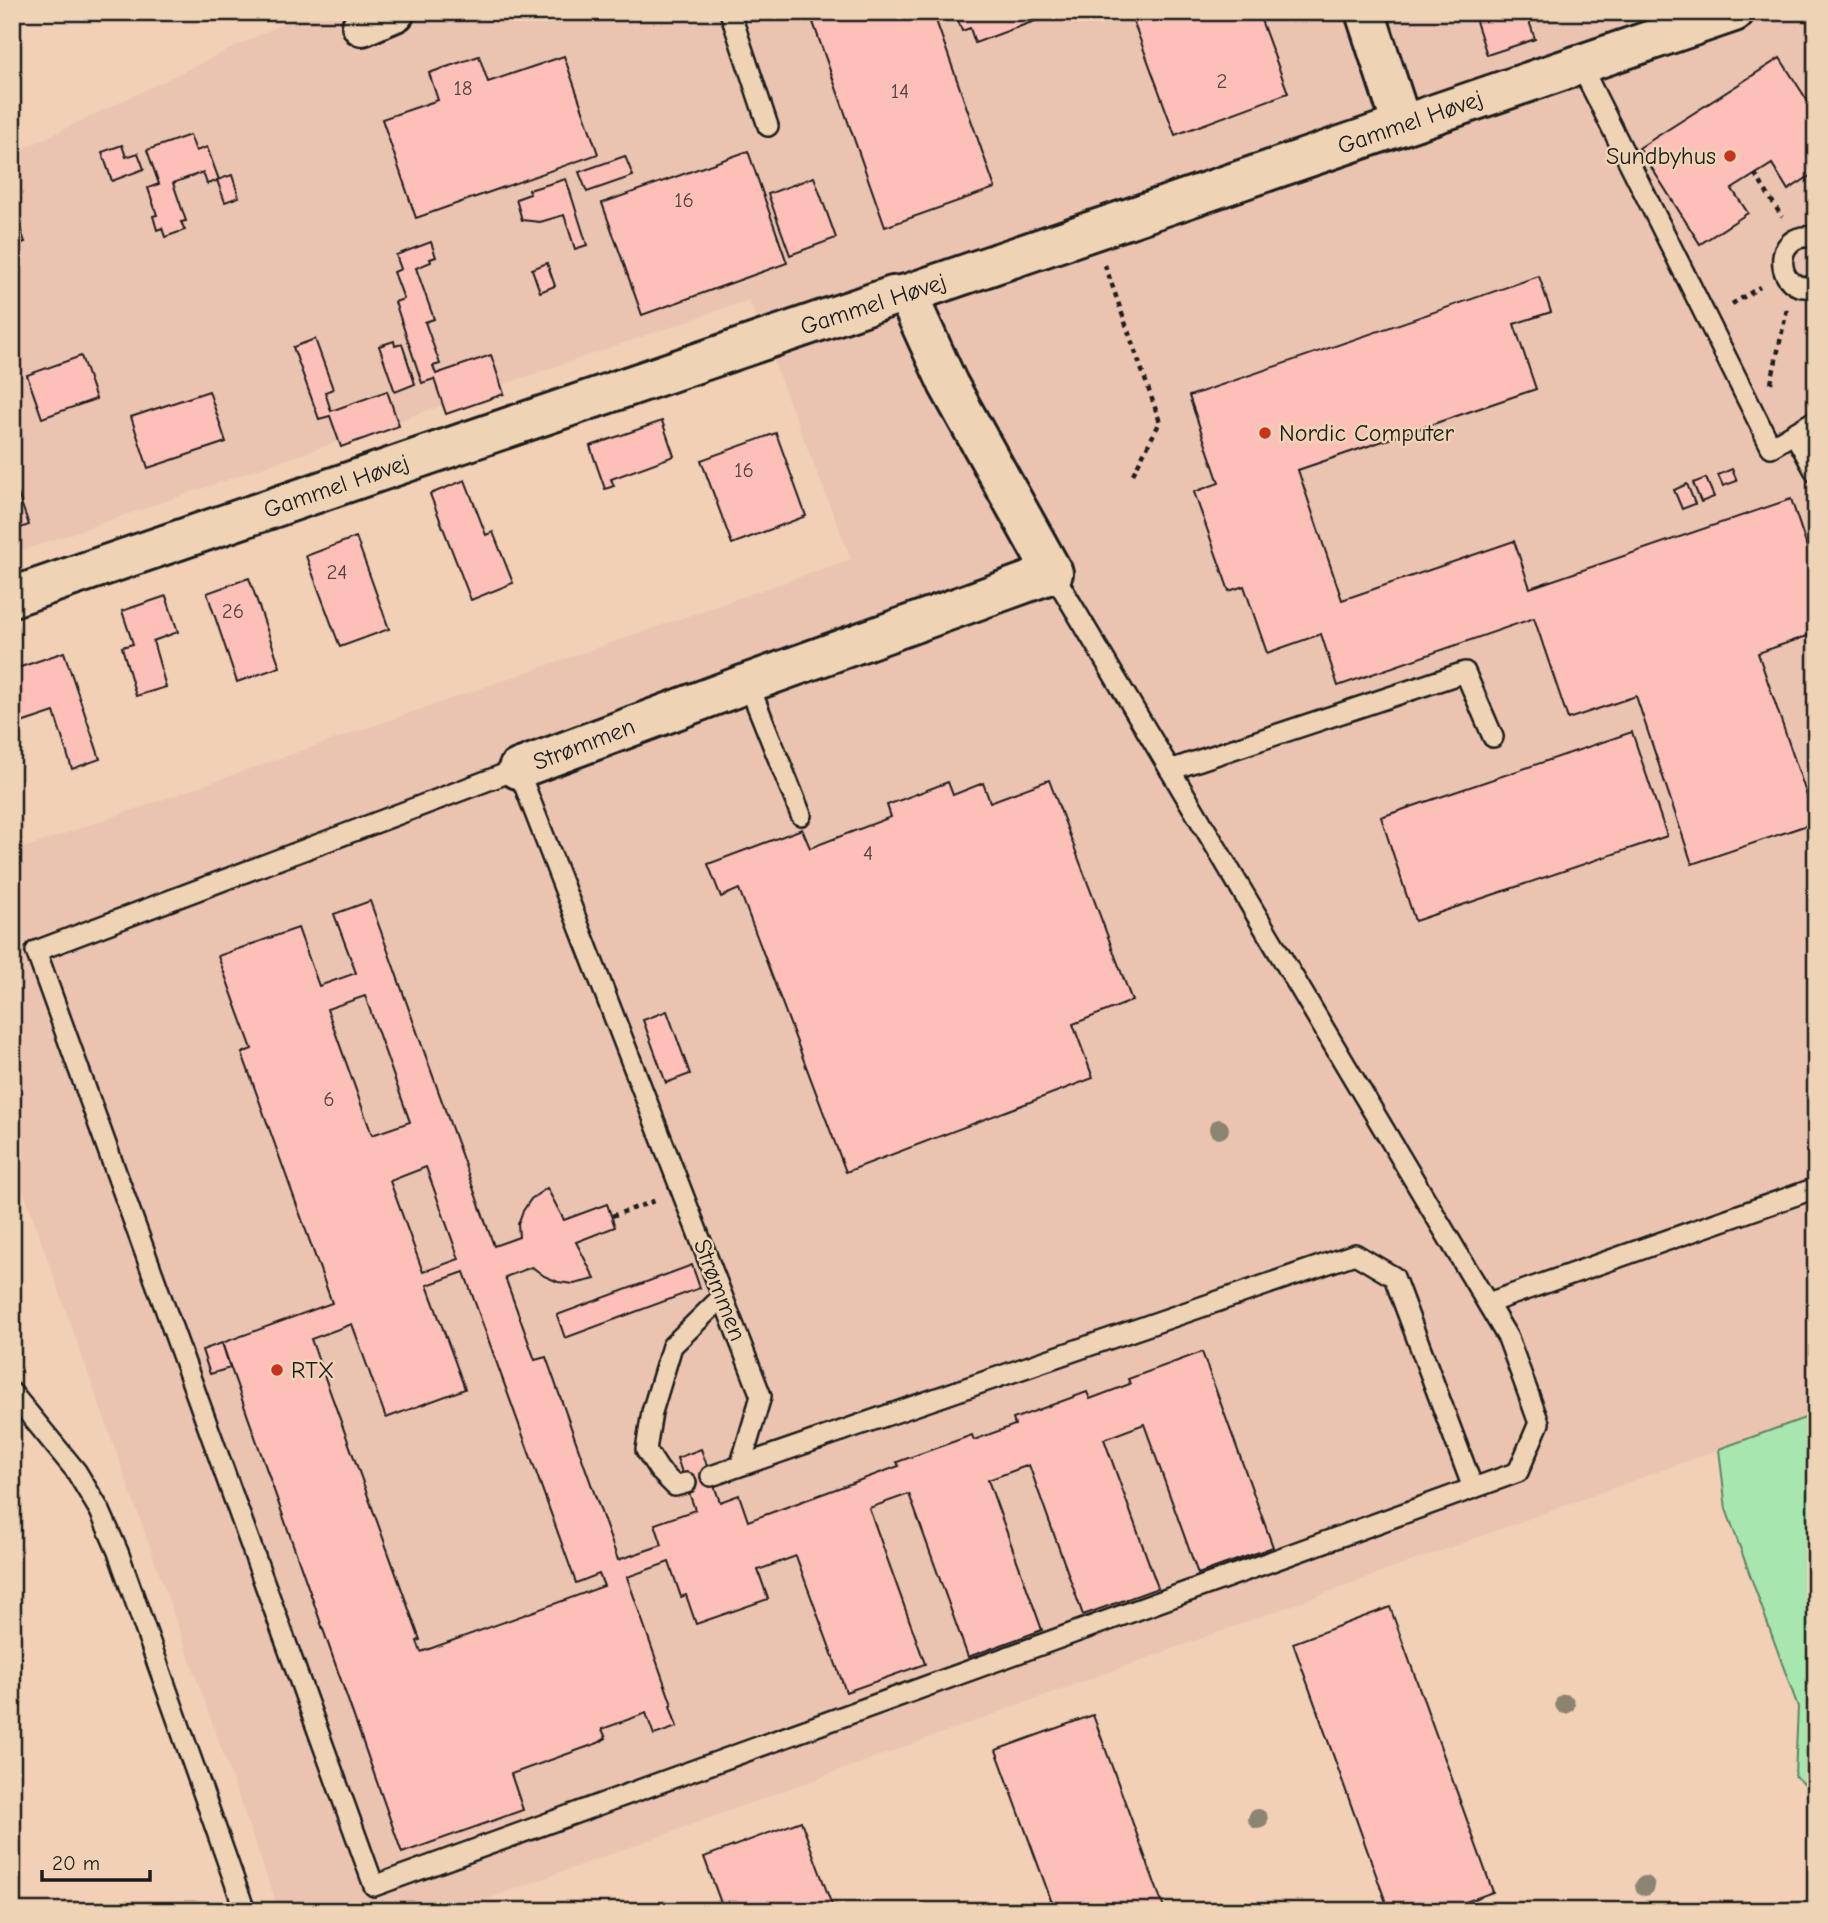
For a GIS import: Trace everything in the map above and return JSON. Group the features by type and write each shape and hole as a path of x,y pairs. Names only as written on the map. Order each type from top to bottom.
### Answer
{"street":[{"path":"1365,12 1402,125"},
{"name":"Gammel Høvej","path":"12,597 1734,12"},
{"path":"907,294 948,384 1053,573"},
{"name":"Strømmen","path":"517,769 1053,573"}],"lane":[{"path":"730,12 768,126"},
{"path":"1580,64 1771,447 1816,420"},
{"path":"1816,237 1804,236 1796,239 1784,251 1782,260 1789,278 1801,286 1816,286"},
{"path":"1794,433 1816,473"},
{"path":"517,769 36,951 374,1886 1518,1472 1539,1423 1508,1338 1053,573"},
{"path":"1170,770 1465,672 1493,737"},
{"path":"748,683 801,815"},
{"name":"Strømmen","path":"517,769 761,1396 741,1464"},
{"path":"1488,1303 1816,1188"},
{"path":"711,1476 1355,1254 1394,1277 1473,1488"},
{"path":"686,1483 675,1486 659,1470 646,1450 652,1412 672,1346 722,1297"},
{"path":"12,1393 76,1471 100,1511 118,1552 244,1911"}],"path":[{"path":"1755,174 1796,239"},
{"path":"1103,259 1160,422 1132,476"},
{"path":"1707,319 1789,278"},
{"path":"1789,278 1770,389 1794,433"},
{"path":"611,1216 682,1192"}],"shaded area":[{"path":"307,12 1816,12 1816,1414 455,1911 279,1911 12,1159 12,852 851,559 749,300 12,554 12,154"}],"green space":[{"path":"1816,1414 1816,1794 1795,1776 1798,1707 1726,1509 1719,1449"}],"building":[{"path":"840,12 933,12 995,188 885,227 813,22"},
{"path":"955,12 1059,12 975,43 970,28 962,31"},
{"path":"1130,12 1258,12 1288,93 1175,135"},
{"path":"1473,12 1526,12 1535,39 1487,55"},
{"path":"479,56 488,82 564,56 598,154 416,218 382,119 438,100 429,73"},
{"name":"Sundbyhus","path":"1780,58 1816,114 1816,172 1788,190 1772,164 1732,189 1748,213 1700,244 1639,148"},
{"path":"190,135 196,151 207,147 219,180 207,184 203,172 173,183 186,221 181,222 185,230 165,237 162,228 157,230 153,216 157,215 148,188 159,184 147,150"},
{"path":"122,145 126,157 138,153 144,169 112,181 102,152"},
{"path":"748,151 787,263 642,315 602,203"},
{"path":"625,156 633,176 587,192 579,172"},
{"path":"232,175 239,197 225,202 217,180"},
{"path":"814,177 836,238 790,255 768,194"},
{"path":"566,179 587,245 575,249 564,215 540,222 522,220 516,199 530,194 529,190"},
{"path":"12,206 25,242 12,246"},
{"path":"431,242 436,257 416,268 434,319 425,322 440,364 433,366 436,374 491,355 504,394 446,414 434,379 422,383 395,302 404,299 394,272 401,269 396,255"},
{"path":"547,263 555,286 540,292 532,269"},
{"path":"1539,276 1551,312 1514,324 1536,389 1298,470 1342,600 1514,541 1530,588 1791,499 1816,574 1816,633 1758,653 1816,822 1692,864 1636,696 1568,719 1534,618 1338,686 1321,634 1267,653 1244,586 1229,591 1194,492 1219,483 1189,396"},
{"path":"315,339 333,389 325,392 331,411 387,391 399,426 341,447 330,416 319,419 293,347"},
{"path":"394,341 395,346 402,344 415,384 395,392 379,346"},
{"path":"81,356 96,399 42,418 27,375"},
{"path":"209,391 226,442 148,468 131,417"},
{"path":"662,421 674,456 611,479 614,486 605,489 590,446"},
{"path":"776,433 806,516 732,544 701,460"},
{"path":"1732,469 1737,481 1723,486 1718,475"},
{"path":"12,477 29,525 12,531"},
{"path":"1706,478 1714,497 1701,502 1693,483"},
{"path":"465,480 486,535 493,532 513,583 471,600 430,494"},
{"path":"1687,484 1695,504 1682,509 1674,490"},
{"path":"356,537 389,629 340,647 306,556"},
{"path":"249,578 280,667 237,682 207,593"},
{"path":"166,596 178,632 153,641 166,687 136,696 122,647 133,644 122,611"},
{"path":"64,652 100,759 72,769 54,712 12,726 12,670"},
{"path":"1632,732 1667,836 1415,921 1381,817"},
{"path":"1049,780 1132,1001 1073,1024 1093,1078 846,1172 739,889 721,897 708,864 802,829 810,848 891,817 887,805 948,782 953,795 983,783 990,802"},
{"name":"RTX","path":"370,901 494,1246 519,1237 518,1224 523,1211 531,1199 547,1188 564,1220 607,1204 615,1227 576,1242 595,1279 574,1284 558,1282 532,1267 505,1277 535,1360 546,1357 618,1560 662,1545 655,1524 695,1510 677,1458 701,1449 720,1502 739,1495 748,1521 899,1466 897,1462 972,1435 974,1440 1015,1425 1013,1419 1087,1392 1090,1399 1130,1384 1128,1379 1202,1352 1273,1547 1198,1574 1144,1424 1104,1439 1158,1588 1083,1615 1029,1465 988,1480 1042,1630 968,1657 909,1494 869,1508 925,1664 846,1692 796,1556 758,1570 768,1599 696,1624 686,1595 681,1597 669,1562 627,1577 672,1705 670,1706 677,1727 654,1735 646,1713 602,1729 606,1738 598,1743 511,1774 523,1810 402,1853 222,1343 332,1303 242,1053 252,1049 218,956 298,928 319,986 356,973 334,914","holes":["365,996 410,1122 372,1135 327,1009","426,1167 459,1259 423,1272 390,1181","464,1272 576,1583 599,1574 604,1586 421,1652 417,1641 420,1640 311,1339 352,1324 386,1418 465,1389 427,1285"]},
{"path":"667,1011 690,1074 666,1083 643,1020"},
{"path":"692,1265 700,1288 565,1338 557,1315"},
{"path":"222,1343 230,1368 210,1374 202,1350"},
{"path":"1390,1607 1493,1892 1441,1911 1389,1911 1293,1643"},
{"path":"1093,1715 1165,1911 1055,1911 996,1750"},
{"path":"801,1821 834,1911 724,1911 704,1857"}],"place":[{"name":"Sundbyhus","path":"1730,156"},
{"name":"Nordic Computer","path":"1265,433"},
{"name":"RTX","path":"277,1370"}]}
